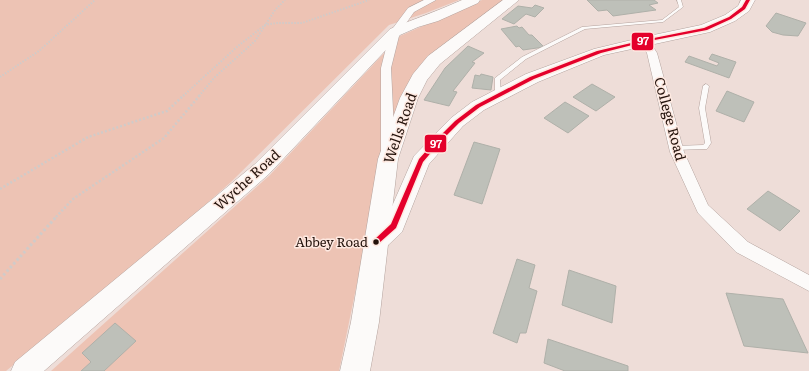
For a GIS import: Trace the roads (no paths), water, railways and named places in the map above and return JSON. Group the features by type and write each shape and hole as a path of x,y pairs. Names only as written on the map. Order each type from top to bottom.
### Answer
{"highway":[{"name":"Wells Road","path":"355,371 365,322 388,159 409,98 419,78 434,60 512,0"}],"street":[{"path":"388,159 386,68 395,32 412,10 431,0"},
{"name":"Wyche Road","path":"24,371 262,169 395,32 413,24 433,18 473,0"},
{"path":"376,242 394,226 421,161 457,122 478,106 532,78 599,52 644,41 705,30 730,18 744,8 748,0"},
{"name":"College Road","path":"644,41 652,53 676,148 703,209 742,247 809,283"}],"lane":[{"path":"498,95 497,79 524,58 584,28 663,21 681,7 679,0"},
{"path":"676,148 705,147 708,143 702,108 706,86"}],"place":[{"name":"Abbey Road","path":"376,242"}]}
